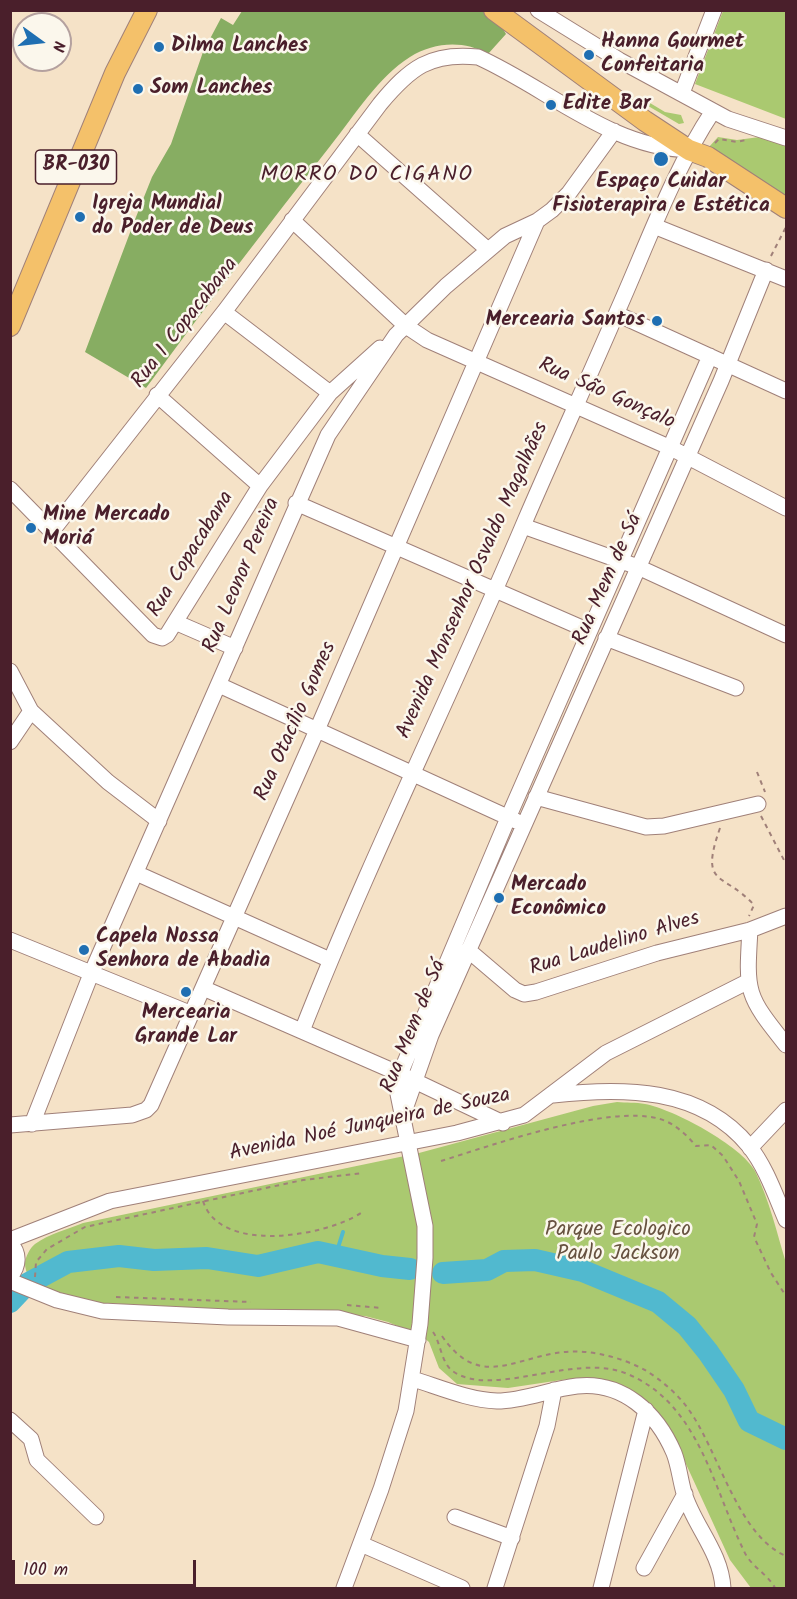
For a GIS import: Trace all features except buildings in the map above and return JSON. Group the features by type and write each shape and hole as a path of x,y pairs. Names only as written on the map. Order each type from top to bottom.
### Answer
{"main road":[{"name":"BR-030","path":"10,326 122,58 147,10"},
{"path":"494,10 689,150 708,157 786,208"},
{"path":"689,150 701,166 786,222"}],"street":[{"path":"538,10 713,111 741,125 786,138"},
{"path":"682,93 714,10"},
{"name":"Rua 1 Copacabana","path":"52,531 224,312 357,134 408,74 441,56 456,54 478,57 499,66 614,131 655,146 689,150"},
{"name":"Avenida Monsenhor Osvaldo Magalhães","path":"302,1031 330,960 411,773 523,526 654,226 689,150 713,111"},
{"name":"Rua Leonor Pereira","path":"32,1124 91,974 219,685 296,503 328,435 401,330 446,285 488,250 513,231 537,221 552,210 569,193 614,131"},
{"path":"357,134 488,250"},
{"name":"Rua São Gonçalo","path":"292,220 401,330 477,361 671,448 786,508"},
{"name":"Rua Otacílio Gomes","path":"10,1125 132,1115 146,1110 157,1095 537,221"},
{"path":"654,226 786,279"},
{"name":"Rua Mem de Sá","path":"344,1588 406,1411 413,1379 425,1266 425,1233 410,1142 398,1094 465,944 524,825 688,456 766,270"},
{"path":"224,312 330,393"},
{"path":"617,314 786,391"},
{"name":"Rua Copacabana","path":"10,489 153,635 162,638 167,635 260,486 330,393 401,330"},
{"name":"Rua Mem de Sá","path":"465,944 508,818 710,356"},
{"path":"158,395 260,486"},
{"path":"296,503 589,631"},
{"path":"523,526 622,560 786,634"},
{"path":"175,621 235,648"},
{"path":"606,638 736,688"},
{"path":"10,671 31,711 108,782 159,821"},
{"path":"219,685 524,825"},
{"path":"10,742 31,711"},
{"path":"536,797 646,827 664,826 758,804"},
{"path":"136,873 330,960"},
{"name":"Rua Laudelino Alves","path":"465,944 515,990 524,994 709,938 745,931 786,916"},
{"path":"745,931 747,982 755,1005 786,1045"},
{"path":"10,940 192,1014"},
{"path":"554,1095 568,1080 606,1053 661,1023 747,982"},
{"path":"203,988 406,1077 503,1123"},
{"name":"Avenida Noé Junqueira de Souza","path":"10,1241 110,1201 503,1123 524,1115 554,1095 615,1090 678,1099 710,1113 731,1128 750,1148 786,1220"},
{"path":"750,1148 786,1110"},
{"path":"10,1241 18,1259 10,1279 57,1299 102,1311 228,1317 338,1318 417,1340"},
{"path":"413,1379 469,1396 495,1401 517,1399 578,1386 605,1386 629,1396 660,1425 671,1446 685,1494 720,1564 723,1588"},
{"path":"495,1588 547,1426 554,1390"},
{"path":"601,1588 646,1410"},
{"path":"10,1420 31,1439 37,1460 96,1517"},
{"path":"644,1568 685,1494"},
{"path":"455,1517 512,1538"},
{"path":"361,1544 462,1588"}],"path":[{"path":"712,147 719,139 737,142 750,139"},
{"path":"766,270 772,252 786,228"},
{"path":"757,772 765,795 758,804 771,839 786,864"},
{"path":"723,812 712,852 713,869 719,879 754,905 745,931"},
{"path":"441,1161 560,1127 622,1115 660,1119 687,1136 696,1146 711,1145 732,1168 757,1224 754,1237 771,1273 786,1296"},
{"path":"35,1277 34,1268 41,1255 72,1233 112,1220 320,1177 363,1173"},
{"path":"203,1202 206,1210 231,1230 240,1235 261,1237 331,1226 361,1213"},
{"path":"110,1297 259,1303"},
{"path":"346,1305 382,1308"},
{"path":"431,1329 453,1372 493,1380 552,1371 602,1368 625,1373 662,1397 689,1429 707,1462 751,1565 771,1580 775,1588"}],"green space":[{"path":"481,10 499,22 506,34 488,54 469,46 439,46 419,52 398,65 368,97 146,388 85,352 152,177 171,144 203,52 221,18 233,25 242,11"},
{"path":"723,11 786,11 786,119 695,84"},
{"path":"645,100 665,112 681,115 684,123 679,124 643,103"},
{"path":"767,136 786,143 784,198 709,147 718,137 737,140"},
{"name":"Parque Ecologico Paulo Jackson","path":"617,1102 642,1103 657,1107 689,1121 722,1140 748,1161 755,1171 769,1205 786,1263 786,1588 751,1588 730,1560 680,1451 656,1411 640,1396 625,1387 604,1380 568,1379 508,1388 457,1384 439,1368 429,1342 423,1337 388,1322 365,1316 103,1303 68,1298 44,1290 28,1275 25,1261 33,1246 40,1240 83,1223 419,1153 593,1106"}],"waterway":[{"path":"336,1254 343,1232"},
{"path":"10,1302 27,1284 68,1262 119,1256 154,1260 207,1258 258,1266 318,1252 382,1266 410,1269"},
{"path":"443,1273 487,1270 504,1261 535,1260 583,1271 658,1302 687,1326 708,1352 734,1390 749,1421 786,1439"}],"place":[{"name":"Dilma Lanches","path":"159,47"},
{"name":"Hanna Gourmet Confeitaria","path":"589,55"},
{"name":"Som Lanches","path":"138,89"},
{"name":"Edite Bar","path":"551,105"},
{"name":"Espaço Cuidar Fisioterapira e Estética","path":"661,159"},
{"name":"Igreja Mundial do Poder de Deus","path":"80,217"},
{"name":"Mercearia Santos","path":"657,321"},
{"name":"Mine Mercado Moriá","path":"31,528"},
{"name":"Mercado Econômico","path":"499,898"},
{"name":"Capela Nossa Senhora de Abadia","path":"84,950"},
{"name":"Mercearia Grande Lar","path":"186,992"}],"district":[{"name":"MORRO DO CIGANO","path":"367,176"}]}
